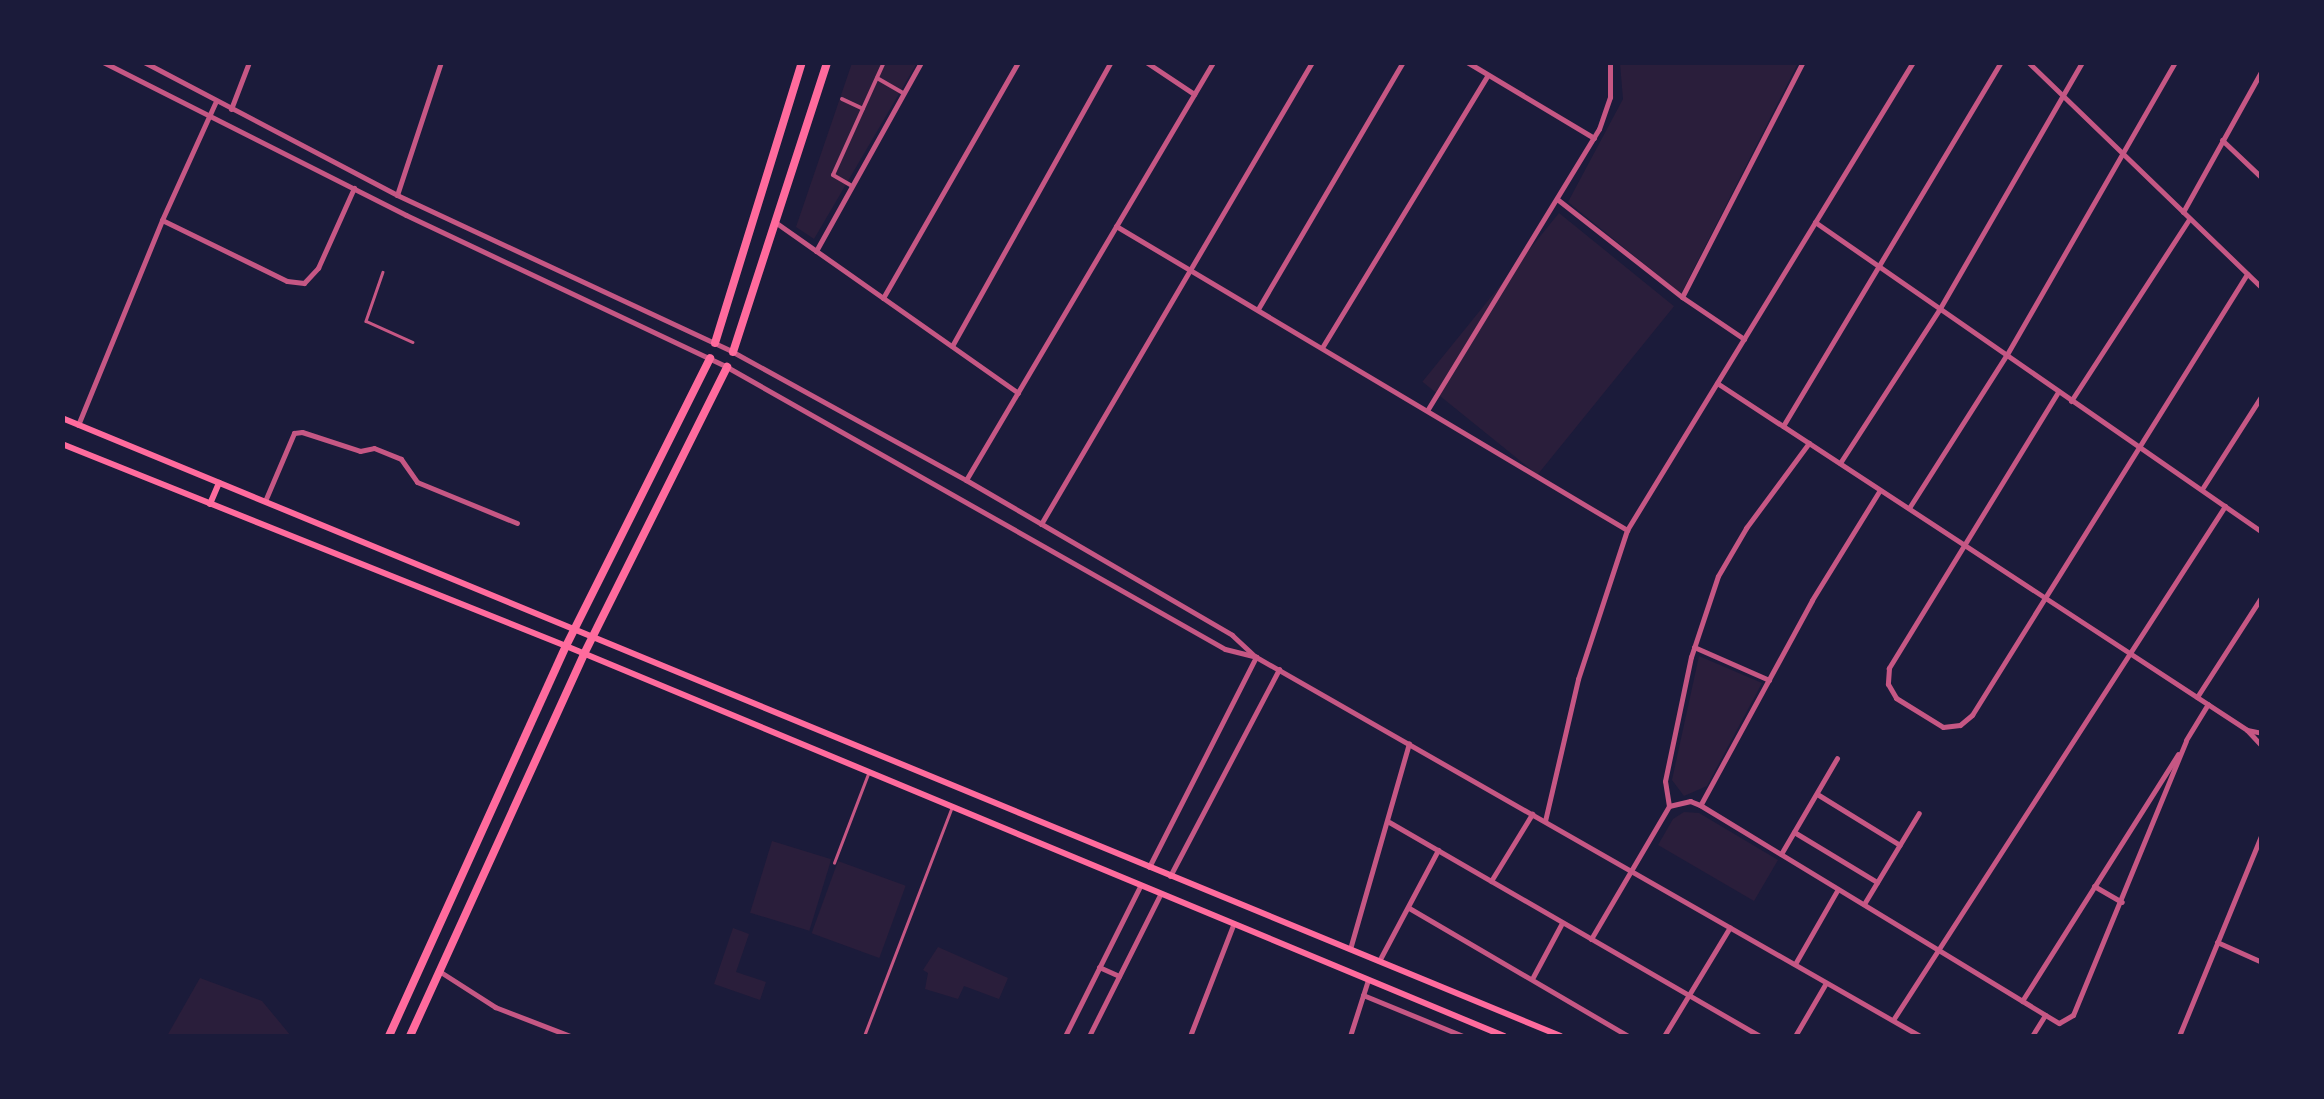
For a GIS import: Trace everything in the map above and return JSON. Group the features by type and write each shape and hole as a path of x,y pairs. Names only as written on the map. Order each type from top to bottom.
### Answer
{"main road":[{"path":"733,352 827,62"},
{"path":"715,343 802,65 822,74"},
{"path":"720,329 727,340 739,334"},
{"path":"389,1036 574,629 710,358"},
{"path":"410,1036 592,637 727,366"},
{"path":"703,374 713,368 720,380"},
{"path":"62,418 1560,1036"},
{"path":"65,445 566,646 1504,1036"},
{"path":"210,504 219,483"},
{"path":"449,904 467,910"},
{"path":"438,930 456,935"}],"street":[{"path":"103,62 354,188 727,366 1225,649 1279,669 1920,1036"},
{"path":"144,62 397,195 733,352 966,480 1232,635 1256,658"},
{"path":"231,109 250,62"},
{"path":"397,195 441,62"},
{"path":"852,186 833,175 884,62"},
{"path":"816,250 920,62"},
{"path":"883,298 1018,62"},
{"path":"952,346 1111,62"},
{"path":"1146,62 1194,94"},
{"path":"966,480 1213,62"},
{"path":"1041,524 1312,62"},
{"path":"1258,309 1403,62"},
{"path":"1467,62 1594,138"},
{"path":"1428,410 1594,138 1610,97 1610,62"},
{"path":"1682,297 1803,62"},
{"path":"1545,821 1578,680 1627,530 1913,62"},
{"path":"1783,426 2001,62"},
{"path":"2028,62 2262,288"},
{"path":"1840,464 1940,310 2082,62"},
{"path":"1908,508 2006,356 2175,62"},
{"path":"2182,213 2262,70"},
{"path":"1322,347 1488,75"},
{"path":"877,78 903,94"},
{"path":"842,100 863,109"},
{"path":"78,425 162,220 216,101"},
{"path":"2222,140 2262,178"},
{"path":"162,220 287,281 304,283 318,268 354,188"},
{"path":"1557,199 1682,297 1744,338"},
{"path":"2071,400 2189,219"},
{"path":"774,222 1018,392"},
{"path":"1815,222 2262,532"},
{"path":"1116,226 1627,530"},
{"path":"2058,392 1889,668 1888,684 1896,698 1943,727 1968,721 2246,274"},
{"path":"1717,383 2208,704 2247,730 2262,746"},
{"path":"2201,490 2262,395"},
{"path":"265,501 294,432 302,432 360,452 374,448 400,459 418,482 517,523"},
{"path":"1591,940 1669,806 1665,781 1694,647 1718,576 1746,528 1809,444"},
{"path":"62,457 65,445"},
{"path":"1700,805 1880,490"},
{"path":"1892,1021 2224,506"},
{"path":"2197,697 2262,596"},
{"path":"1694,647 1769,680"},
{"path":"1149,868 1256,658"},
{"path":"1170,876 1279,669"},
{"path":"2022,1001 2208,704"},
{"path":"2247,730 2262,733"},
{"path":"1669,806 1690,800 1700,805 2059,1022 2073,1015 2186,741"},
{"path":"1350,948 1409,743"},
{"path":"1781,854 1838,758"},
{"path":"1816,794 1900,844"},
{"path":"1864,904 1919,813"},
{"path":"1491,881 1532,814"},
{"path":"1389,822 1759,1036"},
{"path":"1793,832 1878,882"},
{"path":"2179,1036 2262,834"},
{"path":"1379,960 1438,850"},
{"path":"1065,1036 1140,886"},
{"path":"2094,886 2122,902"},
{"path":"1795,965 1838,889"},
{"path":"1089,1036 1160,895"},
{"path":"1410,908 1628,1036"},
{"path":"1532,978 1562,922"},
{"path":"1190,1036 1233,924"},
{"path":"1664,1036 1730,927"},
{"path":"2217,942 2262,962"},
{"path":"1099,968 1119,976"},
{"path":"438,971 495,1006 570,1036"},
{"path":"1350,1036 1368,980"},
{"path":"1795,1036 1826,983"},
{"path":"1363,995 1463,1036"},
{"path":"2032,1036 2045,1015"}],"lane":[{"path":"383,272 366,320 413,342"},
{"path":"834,863 868,772"},
{"path":"864,1036 951,807"}],"shaded area":[{"path":"852,63 917,63 814,239 796,227"},
{"path":"1620,63 1798,63 1681,294 1568,202 1623,99"},
{"path":"1559,213 1674,306 1537,475 1422,382"},
{"path":"1699,656 1762,683 1707,786 1684,796 1672,780"},
{"path":"1684,812 1699,813 1778,860 1754,901 1658,845 1673,819"},
{"path":"772,841 831,859 809,931 750,913"},
{"path":"838,861 906,886 879,958 812,933"},
{"path":"733,928 749,934 736,972 766,982 760,1000 714,984"},
{"path":"938,947 1008,978 999,999 964,986 958,999 925,989 928,973 923,970"},
{"path":"200,978 262,1001 291,1036 167,1036"}]}
